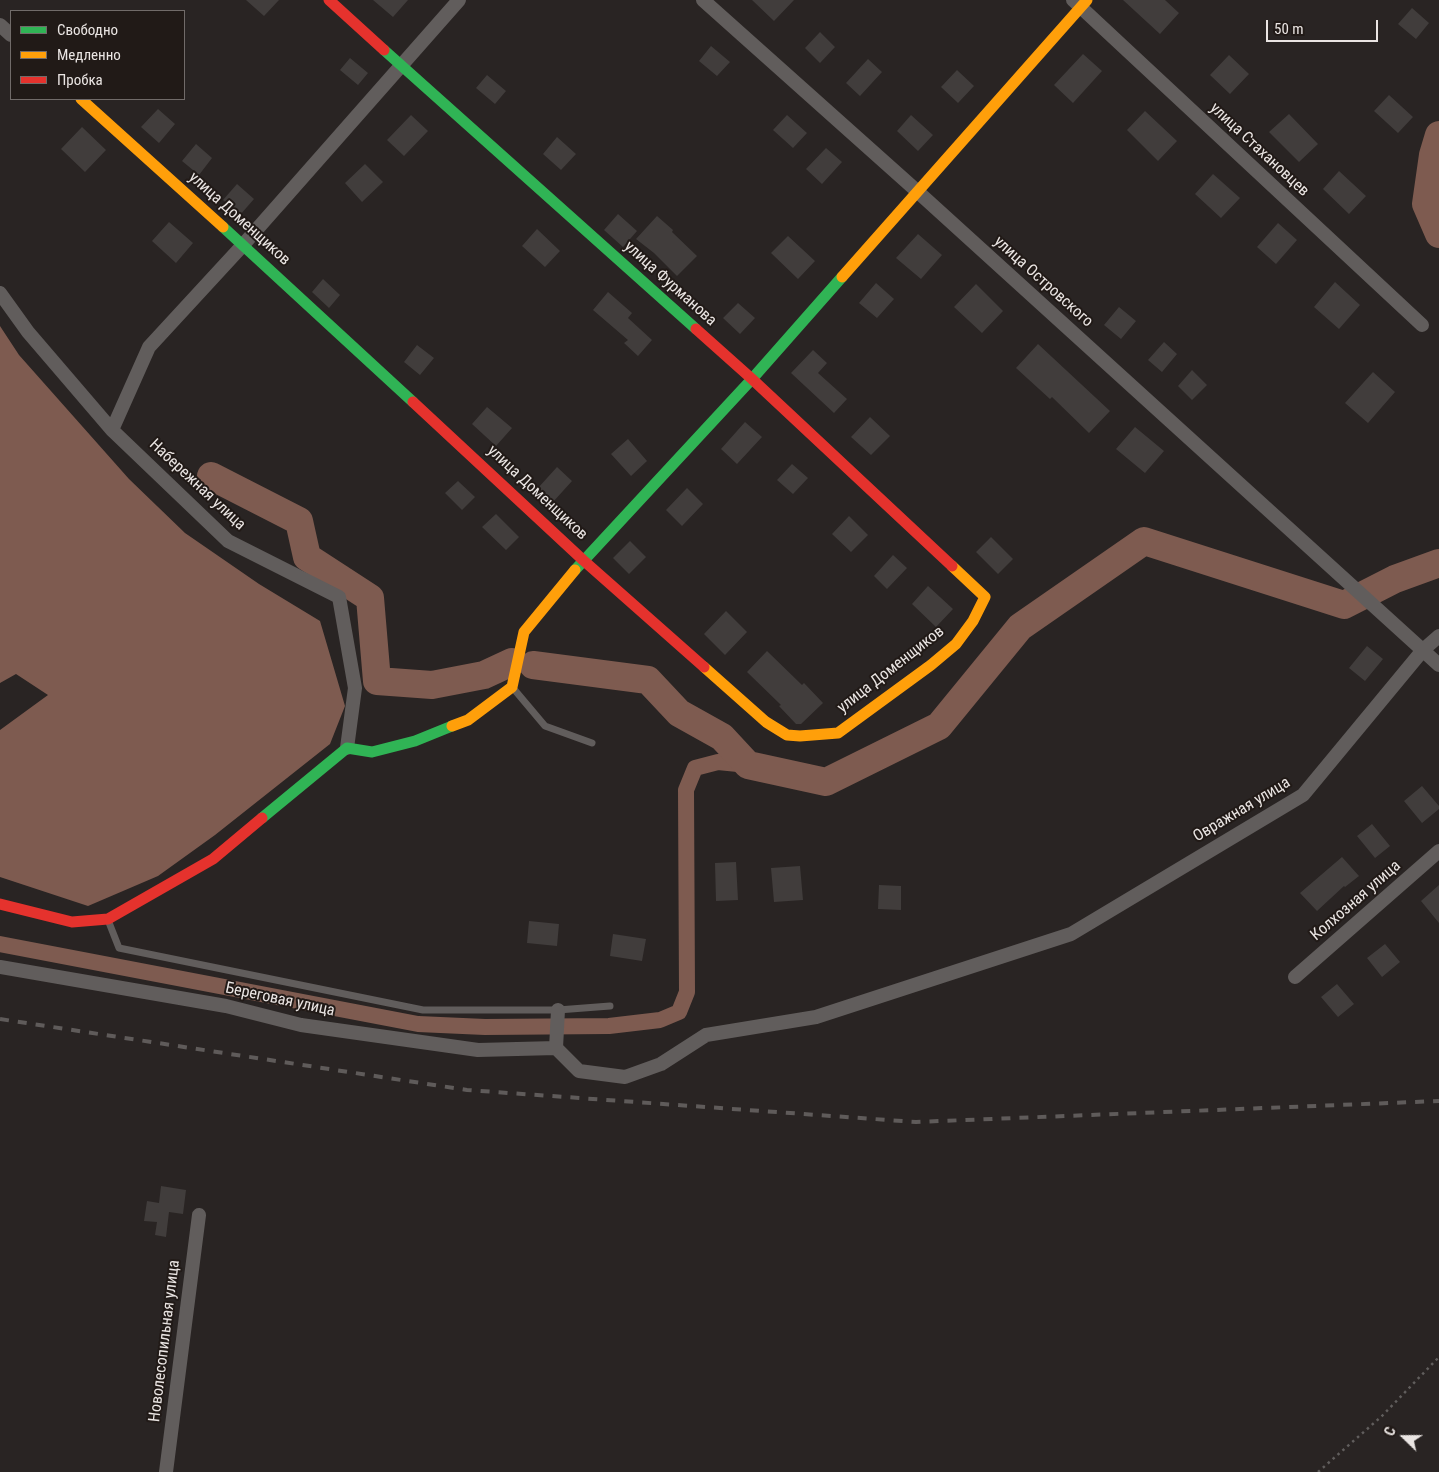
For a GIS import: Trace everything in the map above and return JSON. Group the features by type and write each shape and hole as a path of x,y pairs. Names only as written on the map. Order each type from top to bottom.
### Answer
{"street":[{"name":"улица Фурманова","path":"328,0 752,379 985,597"},
{"path":"112,430 149,347 243,246 459,0"},
{"name":"улица Островского","path":"703,0 918,192 1423,650"},
{"path":"0,904 72,922 108,919 214,859 347,748 372,752 415,741 468,720 512,687 524,632 583,560 752,379 918,192 1080,2"},
{"name":"улица Стахановцев","path":"1080,2 1422,325"},
{"path":"0,25 10,34"},
{"name":"улица Доменщиков","path":"82,100 583,560 766,722 787,735 800,736 838,733 932,665 956,644 973,621 985,597"},
{"name":"Набережная улица","path":"0,293 28,332 112,430 228,541 339,598 355,688 347,748"},
{"name":"Овражная улица","path":"556,1048 579,1071 625,1077 661,1064 706,1035 816,1017 1070,934 1303,795 1423,650 1439,636"},
{"path":"1423,650 1439,665"},
{"name":"Колхозная улица","path":"1295,977 1439,851"},
{"name":"Береговая улица","path":"0,967 226,1006 301,1025 478,1050 556,1048"},
{"path":"556,1048 558,1010"},
{"name":"Новолесопильная улица","path":"166,1472 199,1215"}],"lane":[{"path":"512,687 544,726 592,743"},
{"path":"108,919 119,948 423,1010 558,1010 610,1006"}],"path":[{"path":"1318,1472 1382,1416 1439,1357"}],"shaded area":[{"path":"0,326 19,355 129,479 185,533 259,584 320,621 345,706 330,744 215,835 158,876 88,906 0,877 0,730 48,695 16,674 0,683"}],"building":[{"path":"246,0 279,0 264,16"},
{"path":"373,0 408,0 393,17"},
{"path":"752,0 794,0 774,21"},
{"path":"1123,0 1165,0 1179,13 1160,34"},
{"path":"1412,8 1429,23 1416,39 1398,24"},
{"path":"820,32 835,47 820,63 805,48"},
{"path":"711,46 730,62 717,76 699,61"},
{"path":"1083,54 1102,71 1073,103 1054,85"},
{"path":"1229,55 1249,74 1230,94 1210,75"},
{"path":"350,58 368,73 358,85 340,70"},
{"path":"868,59 882,72 860,96 846,83"},
{"path":"957,70 974,86 958,103 941,87"},
{"path":"487,75 506,91 495,104 476,88"},
{"path":"1389,95 1413,117 1398,133 1374,111"},
{"path":"158,109 175,124 159,143 141,127"},
{"path":"1145,111 1177,141 1158,161 1127,130"},
{"path":"1289,114 1318,144 1299,162 1269,132"},
{"path":"411,115 428,131 404,156 387,140"},
{"path":"787,115 807,133 793,148 773,130"},
{"path":"911,115 933,135 918,151 897,131"},
{"path":"82,127 106,150 85,172 61,149"},
{"path":"557,137 576,154 561,170 543,154"},
{"path":"196,144 212,158 199,175 182,161"},
{"path":"826,148 842,162 822,184 806,169"},
{"path":"365,164 383,182 362,202 345,183"},
{"path":"1339,171 1366,196 1349,214 1323,189"},
{"path":"1213,174 1240,198 1221,218 1195,194"},
{"path":"237,184 254,199 240,215 223,200"},
{"path":"618,214 637,231 623,247 604,230"},
{"path":"657,216 697,256 677,276 654,253 636,239"},
{"path":"169,222 193,243 176,263 152,241"},
{"path":"1278,223 1297,240 1276,264 1257,247"},
{"path":"537,229 560,251 545,267 522,246"},
{"path":"918,234 942,255 921,279 896,258"},
{"path":"788,236 815,261 798,279 771,253"},
{"path":"323,279 340,295 329,308 312,292"},
{"path":"1335,282 1360,305 1339,329 1314,307"},
{"path":"876,283 894,299 877,318 859,303"},
{"path":"976,284 1003,311 982,333 954,307"},
{"path":"608,292 632,313 628,318 652,340 638,356 624,343 628,340 593,310"},
{"path":"738,303 755,318 740,334 723,318"},
{"path":"1119,307 1136,321 1121,339 1104,325"},
{"path":"1164,342 1177,354 1162,372 1148,360"},
{"path":"1038,344 1110,411 1089,433 1052,397 1050,399 1016,368"},
{"path":"417,345 434,358 420,375 404,362"},
{"path":"813,350 827,363 818,373 847,399 834,413 791,373"},
{"path":"1192,370 1207,385 1192,400 1178,386"},
{"path":"1373,372 1395,392 1368,423 1345,403"},
{"path":"487,407 512,428 496,446 472,424"},
{"path":"870,417 890,436 871,455 851,437"},
{"path":"745,422 762,437 737,464 721,449"},
{"path":"1135,427 1164,451 1145,473 1116,449"},
{"path":"628,439 647,461 631,476 611,454"},
{"path":"792,464 808,478 793,494 777,480"},
{"path":"557,467 572,481 553,502 538,488"},
{"path":"458,481 475,497 462,510 445,493"},
{"path":"687,488 703,504 682,526 666,510"},
{"path":"496,514 519,537 506,550 482,527"},
{"path":"849,516 868,535 851,552 832,534"},
{"path":"991,537 1013,559 998,574 976,552"},
{"path":"630,541 646,557 629,574 613,558"},
{"path":"893,555 907,568 887,589 874,576"},
{"path":"928,586 953,609 936,627 912,604"},
{"path":"726,611 747,632 725,655 704,634"},
{"path":"1367,646 1383,659 1365,681 1349,668"},
{"path":"767,651 802,685 804,683 823,703 801,724 796,724 779,706 781,705 747,672"},
{"path":"1422,786 1439,806 1439,809 1422,823 1404,801"},
{"path":"1372,824 1390,846 1375,858 1357,836"},
{"path":"1342,857 1359,876 1344,886 1317,911 1300,893"},
{"path":"736,862 738,900 716,901 715,863"},
{"path":"800,866 803,900 774,902 771,868"},
{"path":"879,885 901,886 901,910 878,909"},
{"path":"1439,885 1439,923 1421,901"},
{"path":"529,921 559,924 557,946 527,943"},
{"path":"613,934 646,939 642,961 610,956"},
{"path":"1385,944 1400,962 1382,977 1367,958"},
{"path":"1337,984 1354,1004 1338,1017 1321,997"},
{"path":"161,1186 186,1190 183,1214 169,1212 166,1237 155,1235 157,1222 144,1221 147,1201 159,1203"}],"waterway":[{"path":"1439,135 1433,155 1426,204 1439,234"},
{"path":"211,476 299,521 307,557 370,598 377,681 432,685 484,675 512,662"},
{"path":"533,665 648,680 679,713 722,737 748,765 826,782 939,726 1020,627 1144,541 1344,605 1395,579 1439,563"},
{"path":"0,944 418,1024 485,1027 609,1026 660,1020 679,1012 687,992 686,790 695,768 718,762 748,765"}],"railway":[{"path":"0,1019 467,1090 916,1122 1439,1101"}],"traffic: fast":[{"path":"384,50 696,329"},
{"path":"223,227 413,402"},
{"path":"575,570 752,379 842,277"},
{"path":"262,818 347,748 372,752 415,741 452,726"}],"traffic: slow":[{"path":"842,277 1087,0"},
{"path":"82,100 223,227"},
{"path":"704,667 766,722 787,735 800,736 838,733 931,665 956,644 973,621 985,597 952,566"},
{"path":"452,726 468,720 512,687 524,632 575,570"}],"traffic: jam":[{"path":"329,0 384,50"},
{"path":"696,329 952,566"},
{"path":"413,402 583,560 704,667"},
{"path":"0,904 72,922 108,919 213,859 262,818"}]}
